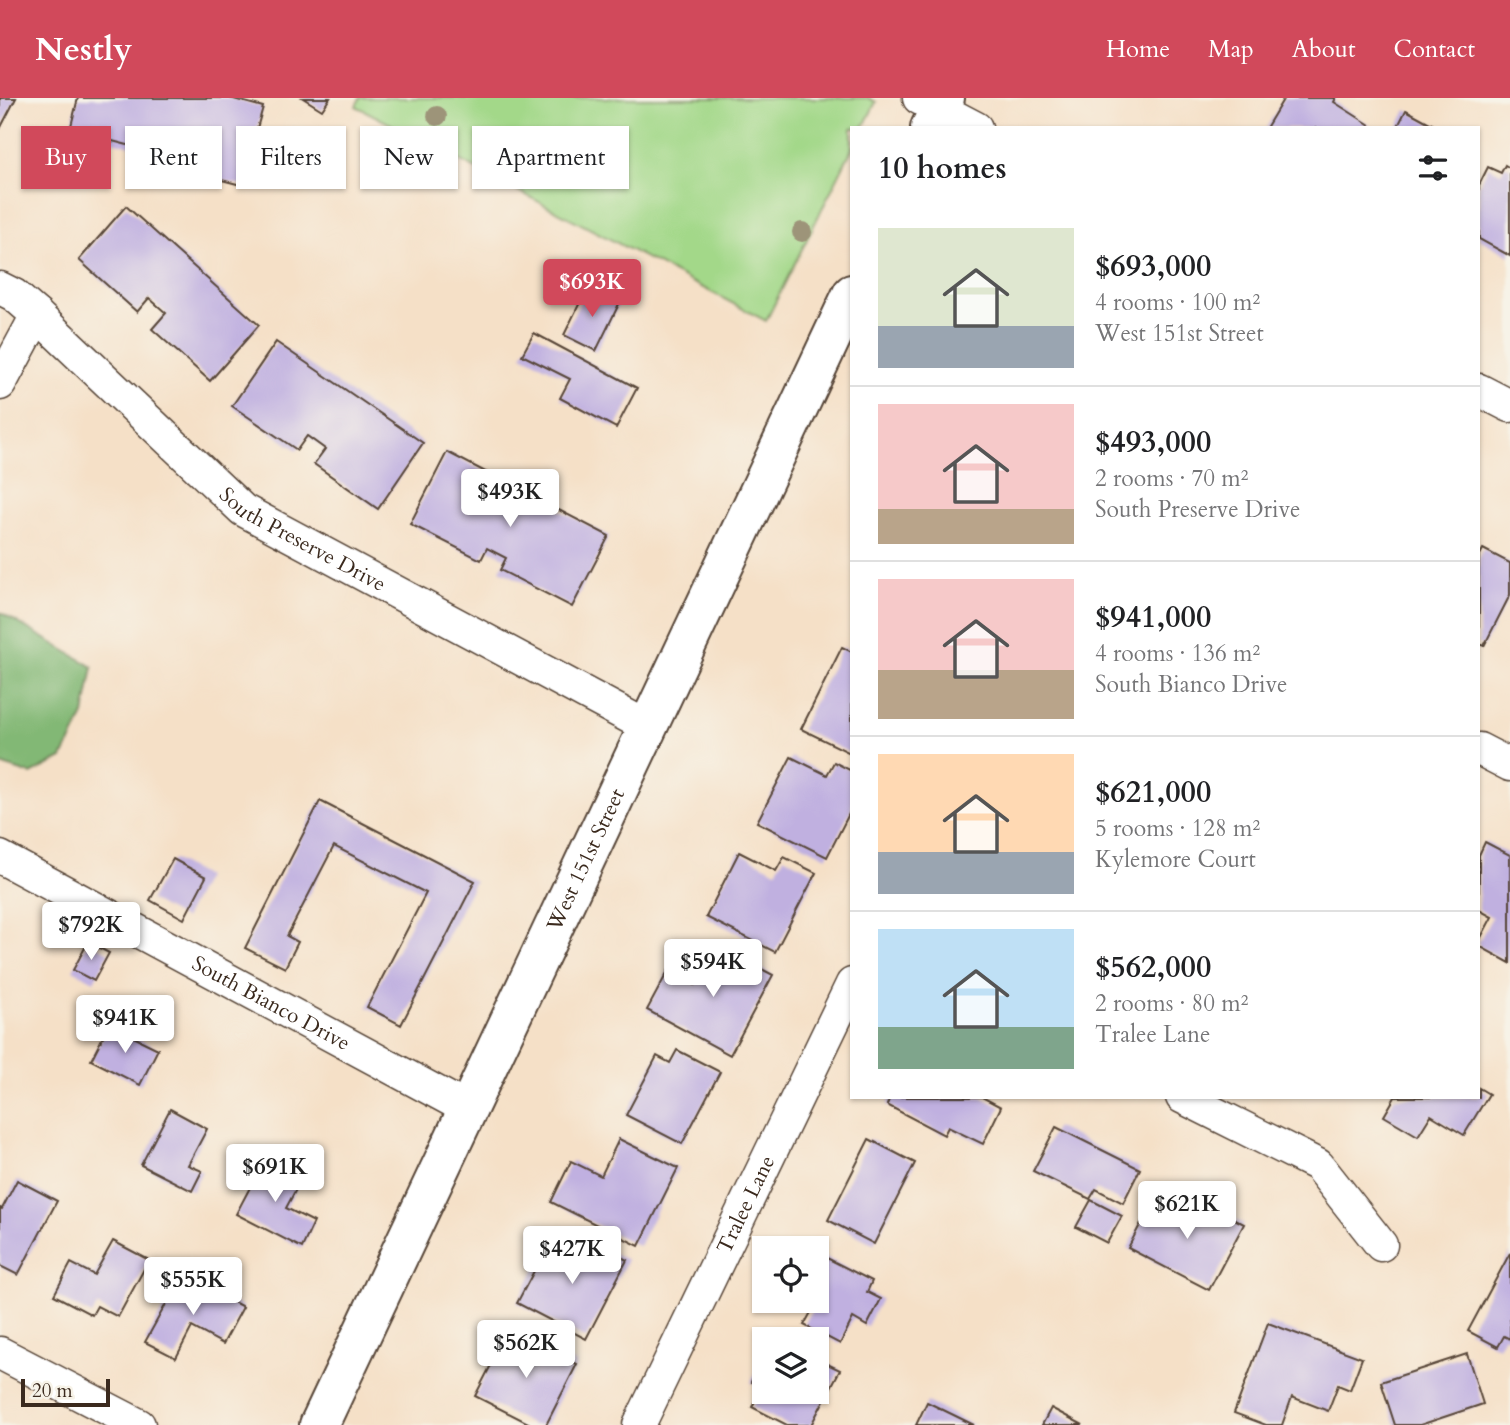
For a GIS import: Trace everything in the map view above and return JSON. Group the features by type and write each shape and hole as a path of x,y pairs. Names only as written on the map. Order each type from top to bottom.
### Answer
{"street":[{"path":"933,108 972,126"},
{"name":"South Preserve Drive","path":"0,288 14,295 37,315 243,510 648,727"},
{"name":"West 151st Street","path":"319,1425 850,297"},
{"path":"0,384 37,315"},
{"path":"1480,391 1510,406"},
{"path":"1480,750 1510,765"},
{"name":"South Bianco Drive","path":"0,857 468,1109"},
{"name":"Tralee Lane","path":"639,1425 850,989"},
{"path":"1186,1099 1318,1165 1381,1245"},
{"path":"0,1353 139,1425"}],"green space":[{"path":"360,98 868,98 876,102 864,126 850,126 850,153 766,321 514,189 629,189 629,126 472,126 472,167 458,159 458,126 394,126 356,106"},
{"path":"0,612 93,667 84,715 62,758 31,774 0,764"}],"building":[{"path":"0,98 16,98 0,129"},
{"path":"78,98 230,98 263,107 258,126 236,126 236,184 222,180 222,126 125,126 125,144 111,141 111,126 71,126"},
{"path":"303,98 330,98 322,110"},
{"path":"1284,98 1336,98 1334,102 1370,125 1369,126 1267,126"},
{"path":"1406,110 1435,126 1398,126"},
{"path":"1505,165 1510,168 1510,256 1480,240 1480,183 1488,167 1501,173"},
{"path":"126,206 259,325 210,381 152,329 166,313 149,298 137,312 79,260"},
{"path":"588,286 620,302 596,351 564,335"},
{"path":"534,333 637,388 616,428 560,398 570,379 522,355"},
{"path":"276,342 423,443 378,509 314,464 325,449 307,436 297,450 232,406"},
{"path":"447,452 609,536 572,607 500,570 506,558 487,548 481,560 410,524"},
{"path":"1483,549 1510,563 1510,595 1484,646 1480,644 1480,555"},
{"path":"842,647 850,651 850,753 801,729"},
{"path":"791,757 827,775 834,762 850,770 850,812 827,857 757,822"},
{"path":"320,801 475,881 401,1025 367,1007 426,893 334,846 287,936 298,942 285,968 245,948"},
{"path":"1485,842 1510,855 1510,963 1480,947 1480,939 1492,917 1480,911 1480,853"},
{"path":"739,852 776,871 784,857 816,873 775,952 706,917"},
{"path":"173,859 206,877 184,919 150,900"},
{"path":"88,942 109,953 94,981 73,970"},
{"path":"716,945 773,975 730,1055 647,1010 668,971 695,985"},
{"path":"109,1025 158,1049 140,1085 91,1060"},
{"path":"677,1050 720,1072 682,1144 626,1115 657,1056 670,1063"},
{"path":"1480,1089 1489,1094 1464,1135 1431,1115 1418,1136 1384,1116 1394,1099 1480,1099"},
{"path":"889,1099 986,1099 1001,1107 983,1144 948,1127 944,1135 887,1105"},
{"path":"170,1109 207,1129 188,1165 202,1171 192,1191 141,1165"},
{"path":"1056,1127 1140,1169 1123,1203 1096,1189 1090,1199 1033,1171"},
{"path":"619,1139 678,1168 639,1246 551,1202 571,1161 601,1176"},
{"path":"869,1139 915,1163 874,1244 828,1220"},
{"path":"265,1159 302,1178 286,1208 314,1222 302,1248 236,1214"},
{"path":"17,1180 57,1201 18,1275 0,1266 0,1208 2,1209"},
{"path":"1091,1200 1122,1216 1107,1243 1076,1227"},
{"path":"1153,1200 1194,1221 1204,1203 1244,1224 1209,1290 1128,1248"},
{"path":"551,1239 588,1258 595,1244 627,1260 586,1339 517,1303"},
{"path":"113,1241 149,1260 118,1317 97,1306 92,1315 54,1295 71,1263 94,1275"},
{"path":"1510,1253 1510,1339 1504,1336 1498,1347 1468,1331"},
{"path":"829,1259 872,1281 867,1292 881,1299 867,1326 853,1318 840,1344 829,1338 829,1327 804,1325 811,1313 829,1313"},
{"path":"182,1275 243,1307 223,1344 192,1327 176,1358 145,1342"},
{"path":"1268,1323 1362,1358 1350,1390 1338,1385 1328,1411 1292,1397 1282,1425 1266,1425 1234,1413"},
{"path":"509,1330 577,1364 546,1425 532,1425 475,1396"},
{"path":"1467,1354 1483,1404 1420,1425 1395,1425 1381,1382"},
{"path":"829,1365 840,1370 829,1391"},
{"path":"927,1402 974,1425 916,1425"},
{"path":"754,1404 822,1404 811,1425 787,1425 752,1407"},
{"path":"1051,1408 1083,1425 1042,1425"}]}
